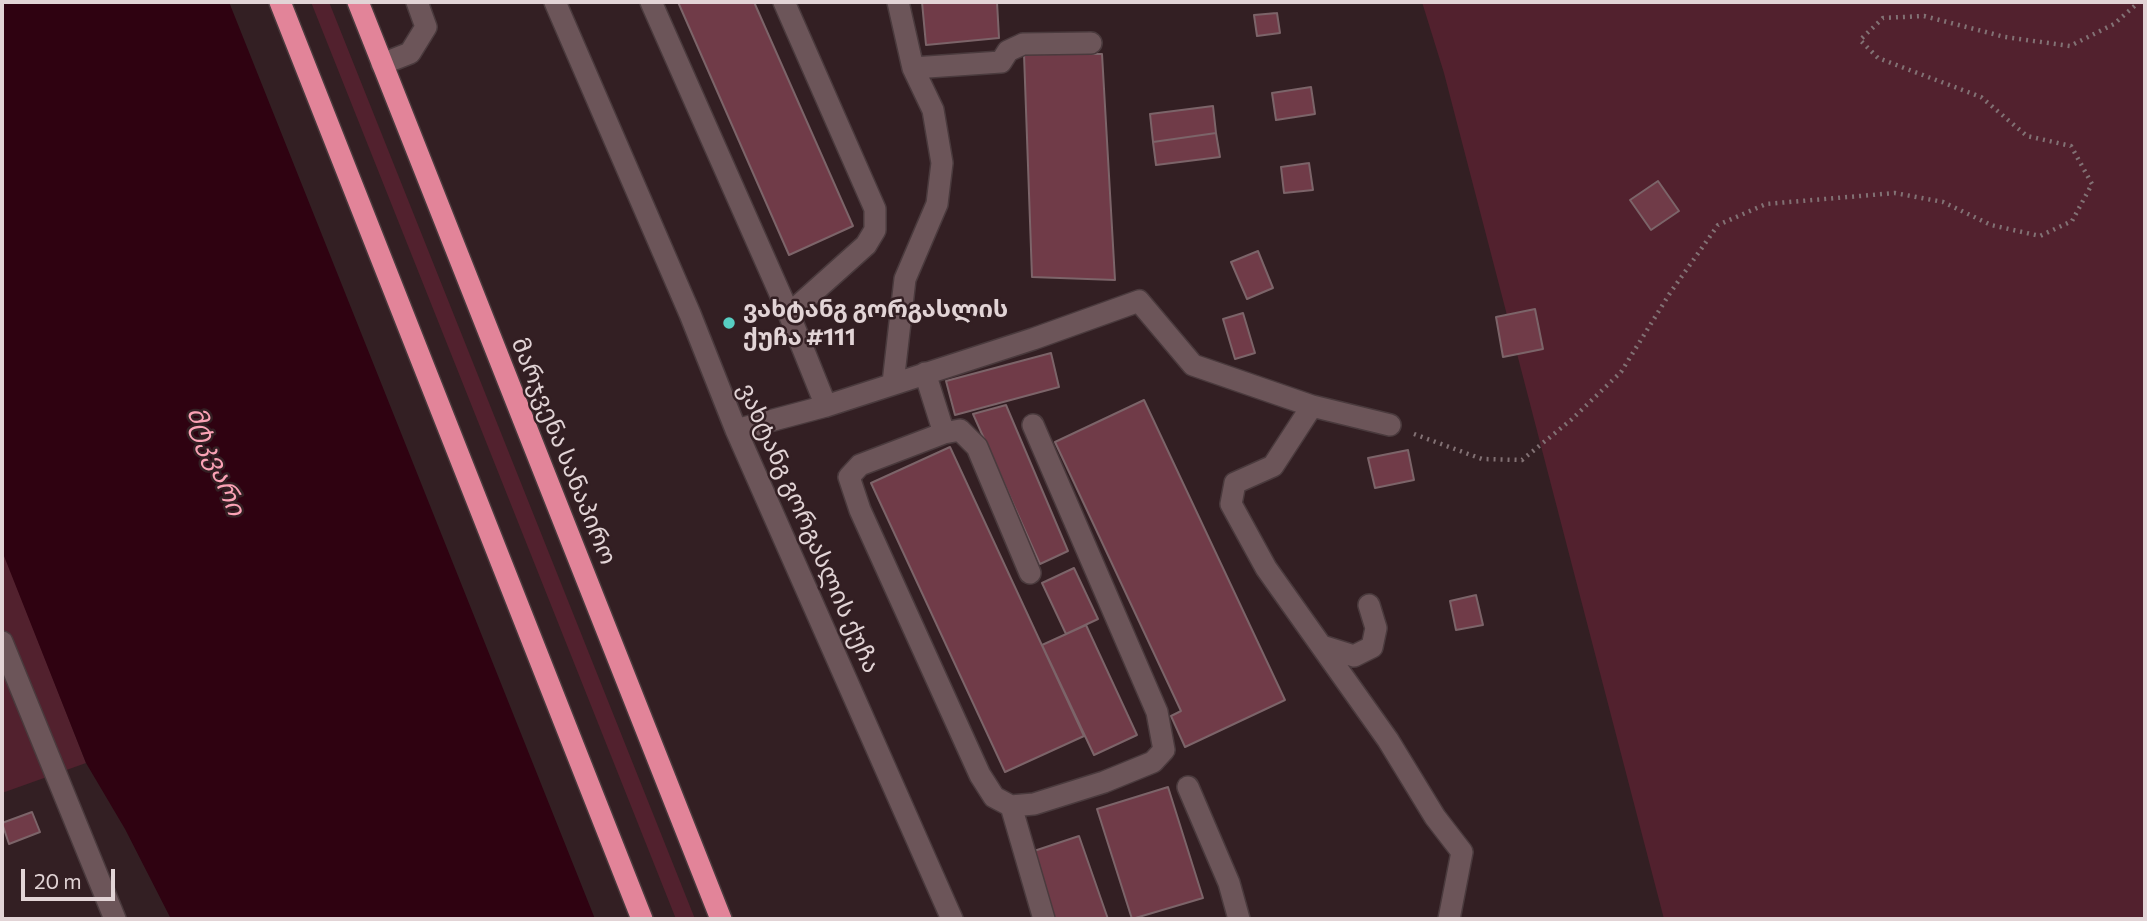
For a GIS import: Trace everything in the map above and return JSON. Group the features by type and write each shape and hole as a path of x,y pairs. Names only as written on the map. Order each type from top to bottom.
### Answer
{"highway":[{"path":"280,2 642,919"},
{"name":"მარჯვენა სანაპირო","path":"358,2 721,919"}],"street":[{"path":"382,64 411,53 426,27 417,2"},
{"name":"ვახტანგ გორგასლის ქუჩა","path":"555,2 690,314 736,430 952,919"},
{"path":"651,2 789,314 826,406"},
{"path":"784,2 875,209 875,230 866,244 789,314"},
{"path":"893,383 905,279 937,204 942,163 933,110 914,68 898,2"},
{"path":"914,68 1002,62 1008,51 1023,44 1091,43"},
{"path":"736,430 826,406 1033,340 1139,301 1193,365 1312,406 1390,425"},
{"path":"925,373 943,433"},
{"path":"1312,406 1273,466 1235,483 1231,504 1266,568 1462,852 1449,919"},
{"path":"1030,573 977,447 960,430 943,433 860,465 849,477 860,510 980,775 994,797 1011,806 1034,804 1104,782 1153,762 1164,750 1157,712 1033,425"},
{"path":"1322,646 1354,656 1372,646 1376,628 1369,605"},
{"path":"2,642 115,919"},
{"path":"1188,787 1229,883 1238,919"},
{"path":"1011,806 1044,919"}],"path":[{"path":"1390,425 1482,459 1522,460 1571,420 1620,372 1670,293 1718,225 1766,204 1895,193 1943,202 1991,225 2040,236 2072,221 2092,184 2071,146 2027,136 1981,97 1878,58 1860,40 1883,18 1924,16 2005,37 2070,46 2114,24 2140,2"}],"shaded area":[{"path":"311,2 329,2 695,919 676,919"},
{"path":"1422,2 2145,2 2145,919 1664,919 1444,73"},
{"path":"2,549 86,763 2,793"}],"water":[{"name":"მტკვარი","path":"2,2 229,2 595,919 171,919 125,829 86,763 2,551"}],"building":[{"path":"678,2 754,2 853,226 789,255"},
{"path":"922,2 997,2 999,38 926,45"},
{"path":"1277,13 1280,33 1257,36 1254,15"},
{"path":"1024,54 1102,54 1115,280 1032,277"},
{"path":"1311,87 1315,114 1276,120 1272,93"},
{"path":"1213,106 1216,133 1153,142 1150,114"},
{"path":"1216,133 1220,157 1156,165 1153,142"},
{"path":"1309,163 1313,190 1284,193 1281,167"},
{"path":"1658,181 1679,211 1651,230 1630,200"},
{"path":"1258,251 1273,288 1247,299 1231,262"},
{"path":"1535,309 1543,349 1503,357 1496,317"},
{"path":"1243,313 1255,353 1235,359 1223,319"},
{"path":"1051,353 1059,387 955,415 946,381"},
{"path":"1144,400 1285,700 1185,747 1171,716 1181,711 1055,442"},
{"path":"1006,405 1068,551 1040,564 973,414"},
{"path":"950,447 1084,736 1005,772 871,483"},
{"path":"1408,450 1414,480 1375,488 1368,458"},
{"path":"1074,568 1098,619 1066,634 1042,583"},
{"path":"1476,595 1483,625 1456,630 1450,601"},
{"path":"1086,625 1137,735 1094,755 1042,645"},
{"path":"1168,787 1203,898 1132,919 1097,809"},
{"path":"32,812 40,832 9,844 2,823"},
{"path":"1079,836 1108,919 1055,919 1031,852"}],"place":[{"name":"ვახტანგ გორგასლის ქუჩა #111","path":"729,323"}]}
